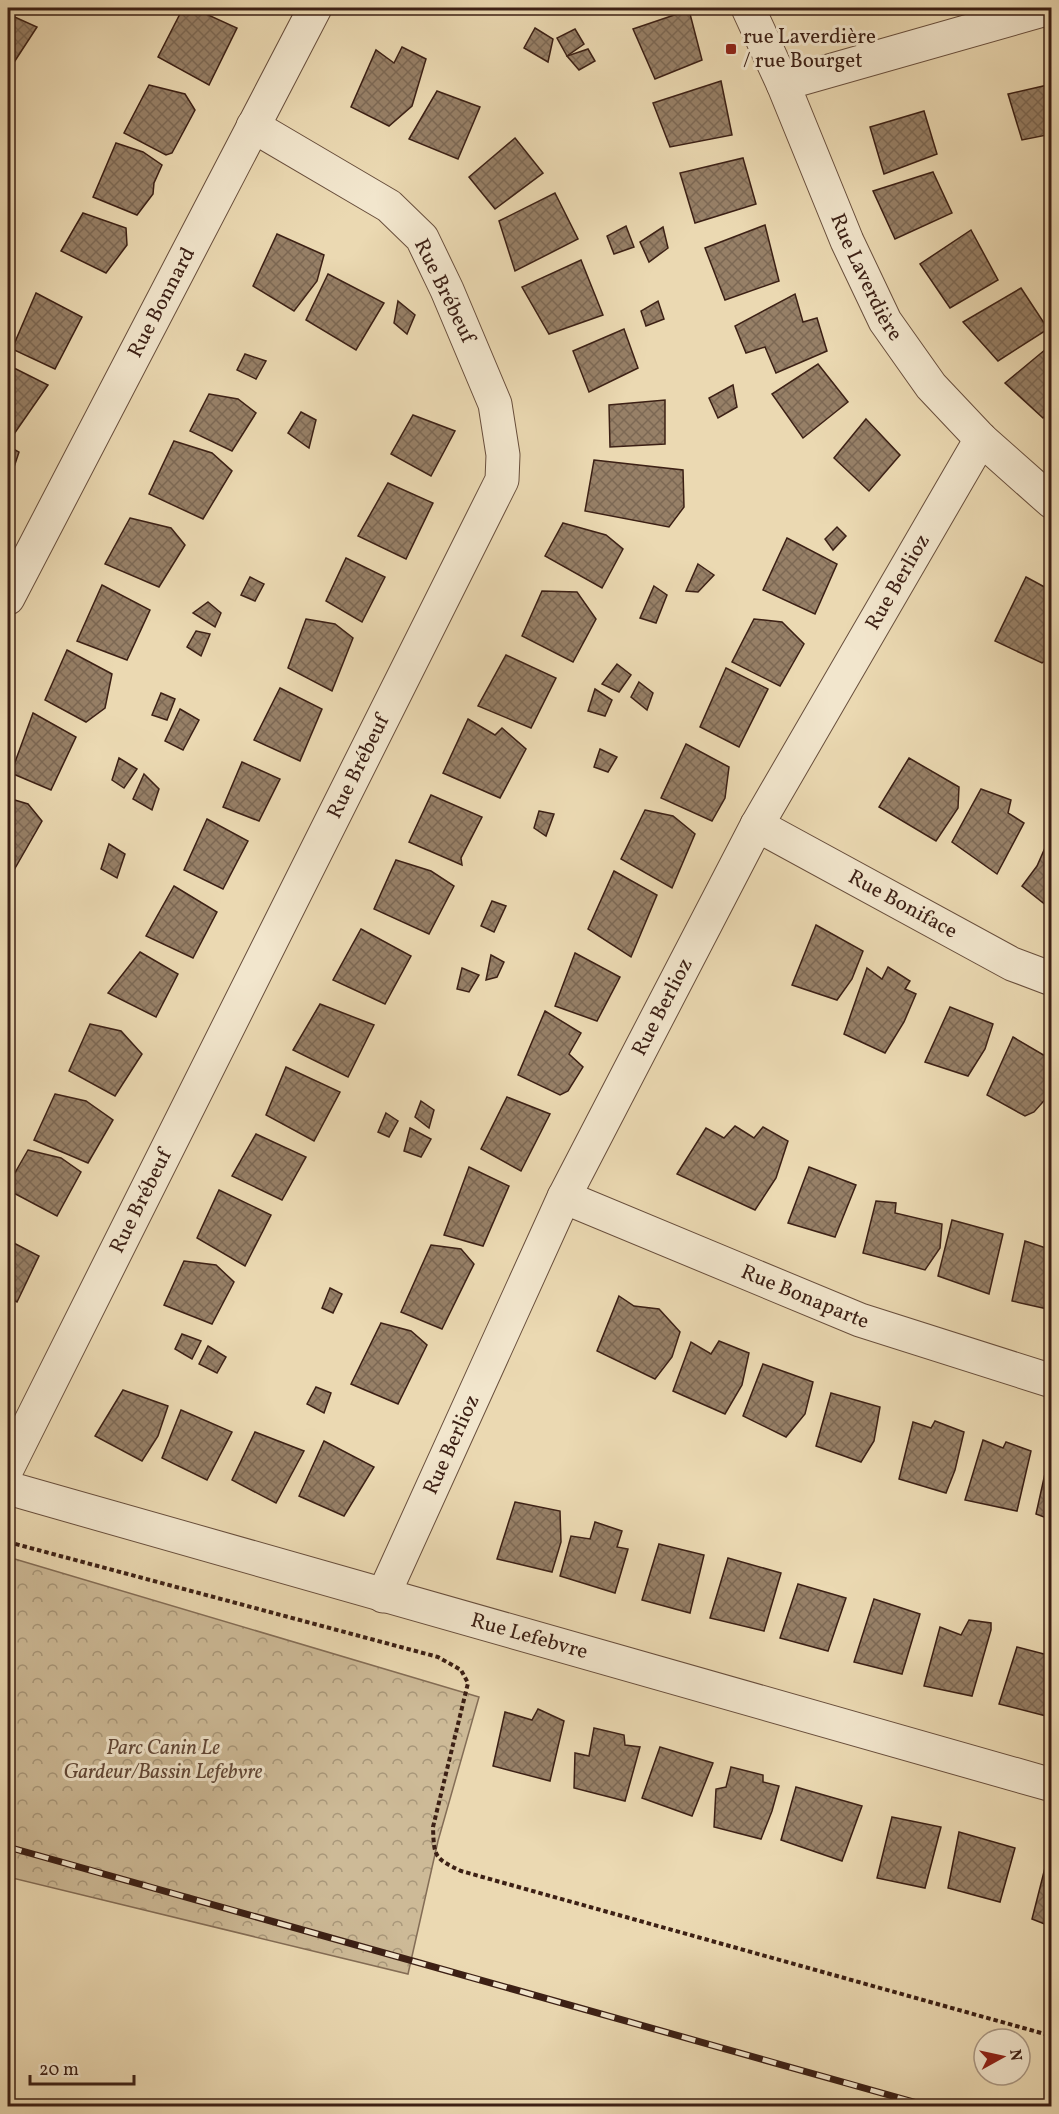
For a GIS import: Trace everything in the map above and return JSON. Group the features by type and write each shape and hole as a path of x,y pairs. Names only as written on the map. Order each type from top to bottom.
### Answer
{"street":[{"name":"Rue Bonnard","path":"8,598 315,8"},
{"name":"Rue Laverdière","path":"748,8 783,84 847,241 885,321 931,386 981,439 1052,502"},
{"path":"783,84 1050,8"},
{"name":"Rue Brébeuf","path":"8,1467 502,480 503,454 495,404 447,290 422,238 389,206 253,126"},
{"name":"Rue Berlioz","path":"382,1596 564,1197 757,825 981,439"},
{"name":"Rue Boniface","path":"757,825 1012,964 1052,979"},
{"name":"Rue Bonaparte","path":"564,1197 860,1320 1052,1381"},
{"name":"Rue Lefebvre","path":"8,1488 1052,1785"}],"path":[{"path":"8,1542 438,1657 461,1670 468,1683 433,1827 434,1851 442,1862 461,1871 1052,2036"}],"green space":[{"name":"Parc Canin Le Gardeur/Bassin Lefebvre","path":"8,1557 479,1697 438,1841 408,1974 8,1877"}],"building":[{"path":"183,8 193,8 237,28 209,85 158,57"},
{"path":"689,10 702,60 655,79 633,29"},
{"path":"8,14 37,27 9,70 8,69"},
{"path":"535,28 553,39 548,62 524,48"},
{"path":"575,29 584,44 567,56 557,38"},
{"path":"402,47 426,59 412,106 389,126 351,107 376,50 394,63"},
{"path":"588,49 595,61 579,70 567,56"},
{"path":"721,81 732,135 670,147 653,103"},
{"path":"1052,84 1052,134 1022,140 1008,94"},
{"path":"149,85 185,94 195,110 172,153 166,155 124,133"},
{"path":"437,91 480,107 458,159 409,139"},
{"path":"924,111 937,154 884,174 870,127"},
{"path":"515,138 543,173 495,209 469,177"},
{"path":"116,143 143,152 162,165 154,183 153,194 137,215 93,197"},
{"path":"743,158 756,204 695,223 680,173"},
{"path":"933,172 952,213 895,239 873,191"},
{"path":"555,193 578,239 515,271 499,221"},
{"path":"83,213 126,228 127,245 106,273 61,251"},
{"path":"765,225 779,281 725,300 705,248"},
{"path":"626,226 634,247 614,254 607,236"},
{"path":"663,227 668,248 649,262 640,242"},
{"path":"971,230 998,280 950,308 920,264"},
{"path":"277,234 324,255 317,281 294,311 253,286"},
{"path":"581,260 603,315 549,334 522,287"},
{"path":"328,274 384,303 356,350 306,320"},
{"path":"1021,288 1048,329 998,361 963,322"},
{"path":"36,293 82,317 55,369 12,349"},
{"path":"795,294 803,322 817,318 827,351 776,373 765,347 746,353 735,326"},
{"path":"398,301 415,315 407,334 394,323"},
{"path":"658,301 664,319 646,326 641,311"},
{"path":"624,329 638,368 589,392 573,351"},
{"path":"1052,344 1052,409 1043,418 1005,383"},
{"path":"245,354 266,361 256,379 237,370"},
{"path":"818,364 848,402 803,438 772,394"},
{"path":"8,365 48,385 14,434 8,431"},
{"path":"733,385 737,407 718,418 709,398"},
{"path":"209,394 238,399 256,413 232,451 190,431"},
{"path":"665,400 665,444 610,447 609,405"},
{"path":"301,412 316,420 309,448 288,433"},
{"path":"413,415 455,431 431,476 391,454"},
{"path":"866,419 900,455 869,491 834,458"},
{"path":"174,441 212,453 232,471 203,519 149,494"},
{"path":"8,446 19,452 8,485"},
{"path":"594,460 683,470 684,507 669,527 585,511"},
{"path":"388,483 433,503 406,559 358,536"},
{"path":"130,518 171,528 185,545 159,587 105,564"},
{"path":"563,523 606,535 623,549 602,588 545,556"},
{"path":"837,527 846,536 833,550 825,539"},
{"path":"787,538 837,564 815,614 763,590"},
{"path":"346,558 385,577 362,622 326,601"},
{"path":"698,564 714,575 698,592 686,591"},
{"path":"250,577 264,584 255,601 241,595"},
{"path":"1026,577 1052,591 1052,656 1042,663 995,641"},
{"path":"102,585 150,610 127,660 77,641"},
{"path":"654,586 667,595 656,623 640,618"},
{"path":"542,591 577,592 596,619 573,662 522,636"},
{"path":"208,602 221,613 215,627 193,613"},
{"path":"306,619 335,624 353,638 332,691 288,668"},
{"path":"754,619 782,622 804,644 780,686 732,662"},
{"path":"196,631 210,634 201,656 187,647"},
{"path":"67,650 112,674 105,708 86,722 45,700"},
{"path":"506,655 556,678 531,728 478,706"},
{"path":"617,664 631,675 619,692 602,684"},
{"path":"726,668 768,689 739,747 700,727"},
{"path":"639,682 653,693 647,710 631,697"},
{"path":"280,688 322,709 300,761 254,740"},
{"path":"595,689 612,700 605,716 588,711"},
{"path":"161,693 175,699 167,720 152,715"},
{"path":"180,709 199,720 183,750 165,741"},
{"path":"33,713 76,737 51,790 11,773"},
{"path":"468,719 495,735 502,728 526,749 500,798 443,773"},
{"path":"686,744 729,767 725,798 712,821 661,798"},
{"path":"600,749 617,757 608,772 594,767"},
{"path":"119,758 137,769 124,788 112,780"},
{"path":"909,758 959,787 958,808 936,841 879,807"},
{"path":"242,762 280,779 259,821 223,807"},
{"path":"144,774 159,789 152,810 133,799"},
{"path":"981,789 1011,800 1008,813 1024,823 997,874 952,842"},
{"path":"431,795 482,817 461,858 462,865 409,842"},
{"path":"8,798 28,804 42,821 14,870 8,866"},
{"path":"645,810 673,816 695,834 672,888 621,859"},
{"path":"539,811 554,814 546,836 534,828"},
{"path":"207,819 248,841 223,889 184,870"},
{"path":"1048,841 1052,843 1052,910 1022,886 1037,866"},
{"path":"109,844 125,854 117,878 101,869"},
{"path":"396,860 431,871 454,886 429,934 374,909"},
{"path":"614,871 657,895 631,957 588,929"},
{"path":"174,886 217,912 193,958 146,936"},
{"path":"492,901 506,906 494,932 481,926"},
{"path":"816,925 863,951 852,979 837,1000 792,985"},
{"path":"361,929 411,956 385,1004 333,980"},
{"path":"140,952 178,974 156,1017 108,993"},
{"path":"575,953 620,977 597,1021 555,1006"},
{"path":"491,955 504,962 497,977 486,980"},
{"path":"888,967 910,981 905,989 916,994 904,1022 885,1053 844,1034 867,968 882,979"},
{"path":"462,968 479,975 469,992 457,989"},
{"path":"320,1004 374,1025 348,1077 293,1050"},
{"path":"950,1007 993,1024 985,1049 968,1076 925,1062"},
{"path":"545,1011 581,1033 569,1054 583,1067 568,1091 560,1095 518,1075"},
{"path":"90,1024 121,1031 142,1054 115,1096 69,1071"},
{"path":"1013,1037 1052,1060 1050,1094 1034,1112 1025,1116 987,1095"},
{"path":"286,1067 340,1092 314,1141 266,1115"},
{"path":"55,1094 86,1101 113,1120 88,1163 34,1140"},
{"path":"507,1097 550,1114 521,1171 481,1149"},
{"path":"421,1101 434,1110 429,1128 415,1117"},
{"path":"386,1113 398,1121 389,1137 378,1132"},
{"path":"735,1126 754,1138 763,1127 788,1141 776,1178 755,1210 677,1174 706,1128 724,1138"},
{"path":"410,1128 431,1139 421,1157 404,1151"},
{"path":"256,1134 306,1157 282,1200 232,1176"},
{"path":"28,1150 61,1158 81,1172 57,1216 8,1190 8,1185"},
{"path":"469,1167 509,1186 483,1246 444,1235"},
{"path":"809,1167 856,1185 835,1237 788,1223"},
{"path":"219,1190 271,1215 245,1266 197,1238"},
{"path":"876,1201 896,1203 895,1213 942,1224 940,1248 925,1270 863,1253"},
{"path":"952,1220 1003,1234 989,1294 938,1276"},
{"path":"8,1240 39,1256 17,1302 8,1297"},
{"path":"1025,1241 1052,1250 1052,1310 1012,1301"},
{"path":"431,1245 461,1249 474,1264 442,1329 401,1312"},
{"path":"184,1261 216,1265 234,1282 212,1324 164,1305"},
{"path":"330,1288 342,1294 333,1313 322,1308"},
{"path":"619,1296 634,1306 659,1309 680,1332 672,1357 655,1379 597,1351"},
{"path":"381,1323 411,1331 427,1345 398,1404 351,1384"},
{"path":"182,1334 201,1341 192,1359 175,1349"},
{"path":"719,1341 749,1353 742,1385 725,1414 673,1391 691,1342 711,1354"},
{"path":"208,1346 226,1357 217,1373 199,1364"},
{"path":"763,1364 813,1382 805,1414 786,1437 743,1416"},
{"path":"316,1387 331,1393 324,1413 307,1404"},
{"path":"123,1390 168,1406 158,1436 142,1461 95,1436"},
{"path":"831,1393 880,1407 874,1441 861,1462 816,1446"},
{"path":"181,1410 232,1432 207,1480 162,1458"},
{"path":"935,1421 964,1432 955,1470 946,1493 899,1479 913,1422 931,1428"},
{"path":"255,1432 304,1451 276,1503 232,1480"},
{"path":"983,1440 1003,1448 1006,1442 1031,1451 1017,1511 965,1500"},
{"path":"324,1441 374,1467 344,1516 299,1496"},
{"path":"1048,1460 1052,1461 1052,1520 1036,1514"},
{"path":"515,1502 560,1511 561,1542 552,1572 497,1559"},
{"path":"595,1522 622,1531 617,1547 628,1549 615,1593 560,1576 571,1536 590,1539"},
{"path":"659,1544 704,1555 690,1613 642,1600"},
{"path":"728,1558 781,1573 764,1631 710,1618"},
{"path":"798,1584 846,1598 828,1651 780,1638"},
{"path":"874,1599 920,1614 902,1674 854,1662"},
{"path":"969,1620 991,1623 972,1696 924,1686 940,1627 961,1635"},
{"path":"1017,1647 1052,1656 1050,1717 999,1704"},
{"path":"538,1709 564,1721 550,1781 493,1766 505,1712 532,1720"},
{"path":"594,1728 624,1735 625,1745 640,1747 625,1801 574,1788 575,1753 589,1756"},
{"path":"660,1747 713,1763 692,1816 642,1798"},
{"path":"731,1767 763,1775 763,1782 779,1786 761,1839 714,1827 716,1789 726,1787"},
{"path":"796,1787 862,1806 842,1861 781,1840"},
{"path":"892,1817 941,1827 925,1888 877,1878"},
{"path":"959,1832 1015,1848 1000,1902 948,1888"},
{"path":"1047,1860 1052,1861 1052,1927 1032,1919"}],"railway":[{"path":"8,1847 928,2106"}],"place":[{"name":"rue Laverdière / rue Bourget","path":"731,49"}]}
